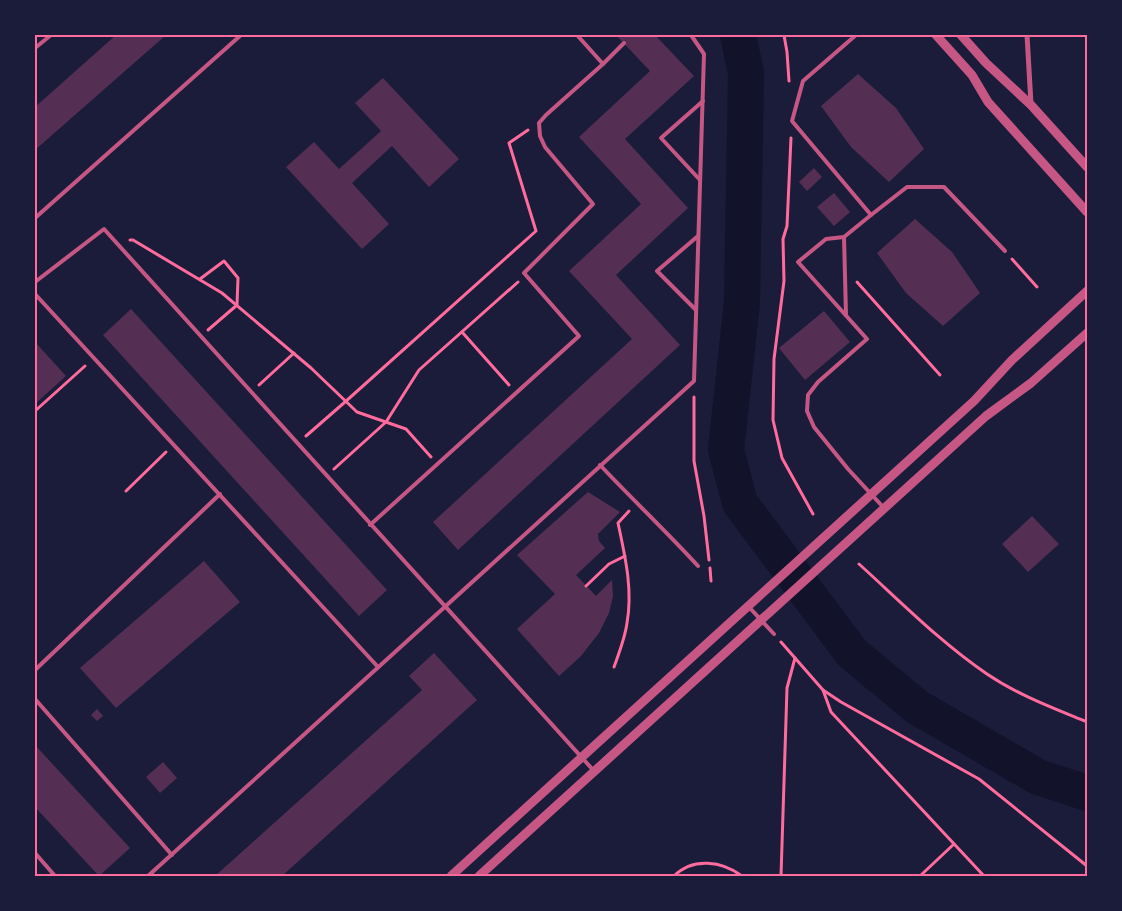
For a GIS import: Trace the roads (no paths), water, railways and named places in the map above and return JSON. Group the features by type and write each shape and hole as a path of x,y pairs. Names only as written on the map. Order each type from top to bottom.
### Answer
{"street":[{"path":"936,35 972,75 988,102 1087,212"},
{"path":"961,35 986,63 1031,105 1087,167"},
{"path":"1027,35 1031,105"},
{"path":"451,876 974,401 1012,360 1087,291"},
{"path":"479,876 986,416 1031,383 1087,333"}],"lane":[{"path":"35,218 241,35"},
{"path":"577,35 602,64"},
{"path":"148,876 600,465 694,382 704,54 691,35"},
{"path":"856,35 803,81 792,121 871,215"},
{"path":"35,48 49,36"},
{"path":"370,525 579,336 524,273 593,204 545,147 540,136 540,123 546,115 624,44"},
{"path":"700,180 661,138 703,100"},
{"path":"884,508 848,469 814,427 806,411 808,395 818,382 867,340 798,262 826,239 844,237 907,187 944,188 1005,251"},
{"path":"35,282 104,229 594,771"},
{"path":"696,310 657,271 698,236"},
{"path":"844,237 846,316"},
{"path":"35,294 378,667"},
{"path":"600,465 698,566"},
{"path":"35,670 220,494"},
{"path":"748,606 774,634"},
{"path":"35,699 172,855"},
{"path":"35,853 55,876"}],"waterway":[{"path":"738,35 746,73 742,302 726,450 740,503 852,653 917,707 1038,777 1087,793"}]}
